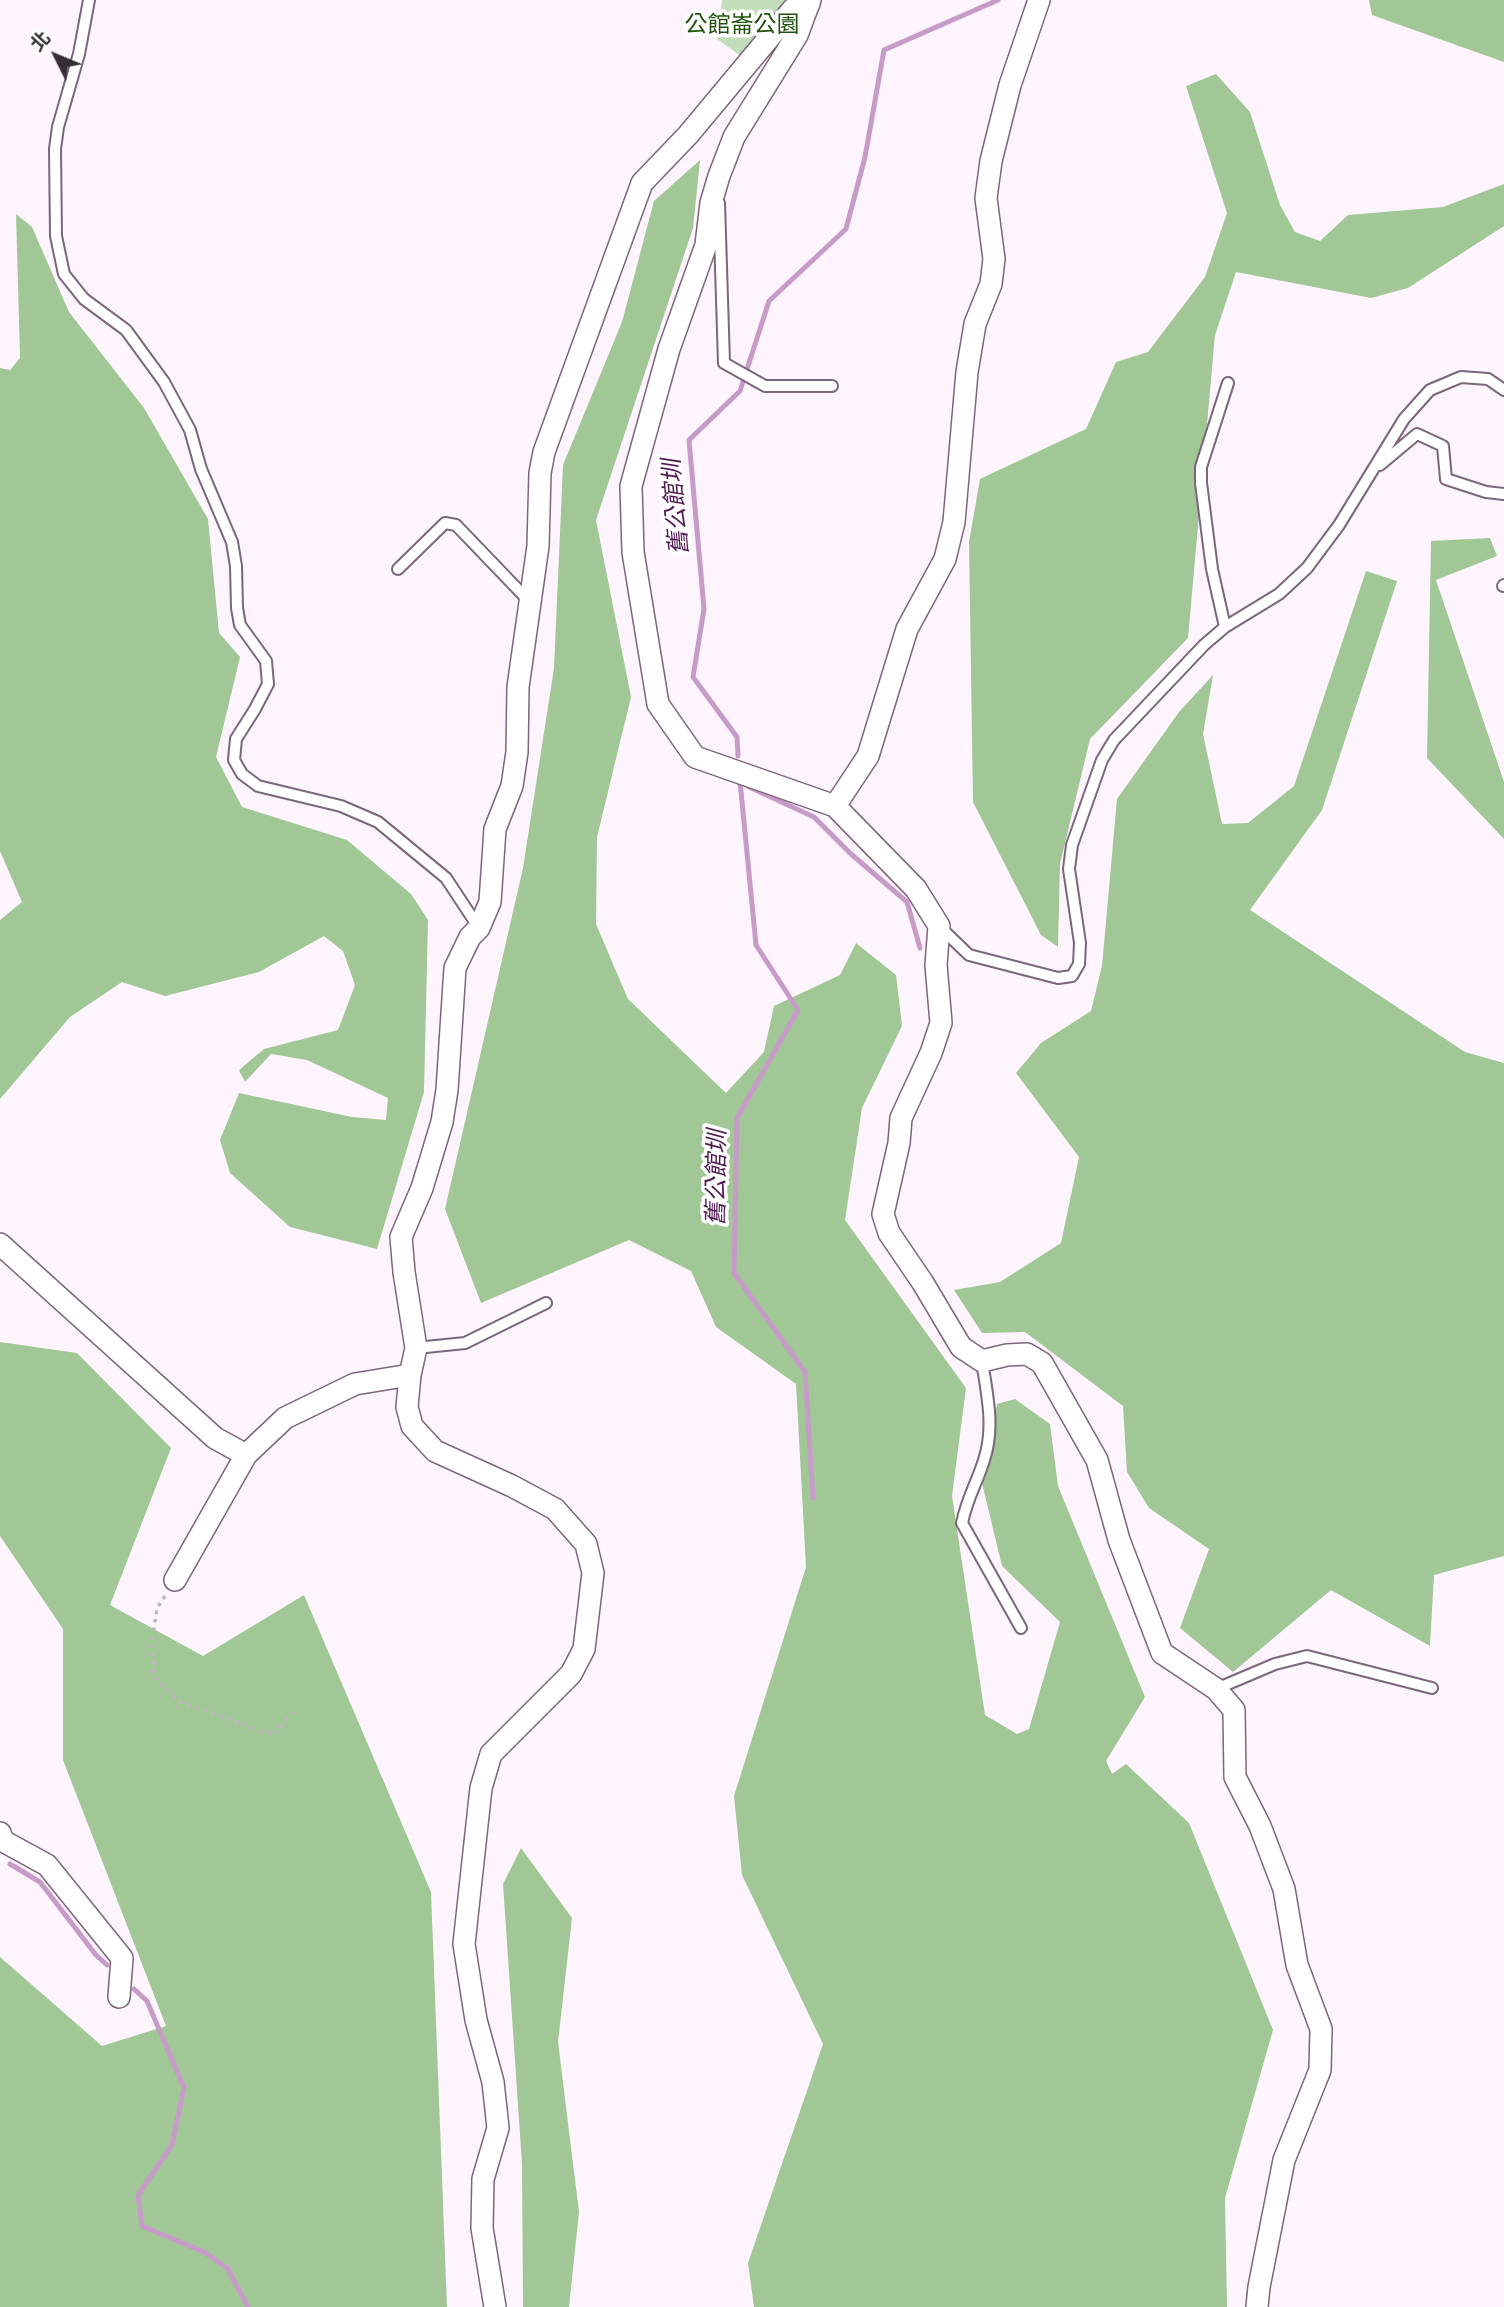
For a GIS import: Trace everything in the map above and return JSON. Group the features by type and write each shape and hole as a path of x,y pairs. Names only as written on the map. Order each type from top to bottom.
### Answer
{"street":[{"path":"835,806 868,756 907,629 945,559 954,522 967,372 975,324 991,284 994,258 986,198 991,161 1010,85 1039,0"},
{"path":"800,3 797,35 734,137 719,176 711,203 706,245 669,349 631,486 633,552 658,704 695,757 835,806 916,889 939,926 936,965 941,1023 931,1053 901,1118 899,1143 883,1214 889,1233 961,1347 982,1361 1027,1354 1042,1363 1097,1460 1119,1540 1162,1653 1216,1689 1234,1710 1235,1777 1260,1825 1284,1889 1297,1965 1321,2029 1320,2070 1284,2160 1257,2307"},
{"path":"495,2307 482,2228 483,2179 498,2128 493,2082 476,2020 464,1944 481,1788 491,1754 571,1674 584,1649 593,1573 586,1544 555,1509 435,1451 412,1426 407,1407 416,1348 401,1237 422,1188 442,1122 447,1090 455,968 470,936 479,928 490,902 495,829 512,786 517,752 518,687 538,546 540,473 544,452 642,183 701,119 800,3"},
{"path":"0,1244 215,1438 246,1455"},
{"path":"175,1580 246,1455 285,1418 355,1384 410,1376"},
{"path":"1,1841 47,1865 122,1958 119,1997"}],"lane":[{"path":"89,0 79,54 58,127 55,149 56,236 64,274 84,299 126,330 164,382 190,430 201,469 232,542 240,625 266,661 268,684 236,738 234,760 242,774 258,786 341,806 378,822 446,878 479,928"},
{"path":"719,176 724,363 765,386 832,386"},
{"path":"939,926 969,956 1058,978 1072,976 1079,964 1080,943 1069,869 1072,845 1102,760 1114,740 1204,645 1225,627 1279,594 1307,568 1339,525 1404,419 1430,390 1461,377 1488,379 1504,390"},
{"path":"1225,627 1212,569 1200,483 1201,467 1228,383"},
{"path":"1372,471 1416,434 1443,446 1446,479 1504,495"},
{"path":"398,569 445,523 456,525 529,601"},
{"path":"416,1348 465,1343 547,1303"},
{"path":"982,1361 991,1415 984,1459 966,1500 962,1523 1021,1628"},
{"path":"1216,1689 1275,1664 1307,1656 1432,1688"}],"path":[{"path":"175,1580 157,1608 152,1643 155,1676 180,1702 273,1735 294,1711"}],"green space":[{"name":"公館崙公園","path":"722,0 794,0 745,59 717,39"},
{"path":"1369,0 1504,0 1504,62 1372,15"},
{"path":"1216,74 1250,112 1280,205 1295,232 1320,241 1348,215 1443,207 1504,184 1504,226 1408,288 1371,298 1236,272 1215,335 1188,638 1090,739 1060,864 1058,947 1041,935 973,802 969,542 980,479 1086,429 1116,362 1148,352 1205,277 1227,213 1186,86"},
{"path":"700,160 693,228 596,520 631,697 597,837 596,924 628,999 726,1093 764,1052 774,1006 840,975 856,943 896,975 902,1026 862,1108 845,1220 966,1388 952,1496 985,1715 1017,1734 1029,1729 1060,1622 1002,1566 982,1483 997,1404 1015,1399 1050,1424 1058,1486 1145,1697 1106,1761 1112,1774 1126,1764 1189,1823 1273,2030 1225,2198 1227,2307 754,2307 748,2263 823,2044 742,1875 734,1796 806,1567 796,1384 716,1327 691,1271 629,1240 481,1303 445,1209 523,868 554,668 563,465 622,322 654,201"},
{"path":"16,214 32,227 69,312 144,408 208,519 219,633 240,657 216,757 242,807 347,840 411,894 428,920 424,1092 377,1249 290,1227 230,1173 220,1140 239,1093 352,1117 386,1120 388,1098 307,1060 271,1054 245,1082 239,1070 264,1049 338,1030 355,985 343,951 324,936 259,972 165,996 122,982 70,1017 0,1099 0,920 22,902 0,851 0,368 10,370 20,358"},
{"path":"1490,538 1497,556 1436,580 1504,782 1504,839 1427,758 1431,541"},
{"path":"1366,571 1397,581 1322,810 1250,910 1465,1052 1504,1063 1504,1556 1434,1575 1430,1646 1331,1590 1233,1672 1180,1628 1209,1549 1149,1508 1127,1472 1123,1406 1025,1332 982,1333 954,1290 1000,1282 1061,1243 1079,1157 1016,1073 1041,1043 1091,1011 1102,966 1117,799 1179,712 1213,675 1203,734 1222,824 1248,823 1294,786"},
{"path":"0,1342 77,1353 171,1448 110,1605 203,1656 304,1595 431,1892 447,2307 0,2307 0,1957 102,2046 166,2026 63,1760 63,1629 0,1536"},
{"path":"521,1848 572,1918 558,2042 579,2212 569,2307 523,2307 522,2164 503,1884"}],"waterway":[{"name":"舊公館圳","path":"738,756 737,737 693,677 704,609 689,440 740,391 769,301 846,229 865,157 884,50 998,0"},
{"name":"舊公館圳","path":"740,781 756,945 798,1010 737,1118 734,1273 805,1372 813,1498"},
{"path":"749,787 814,817 851,854 907,902 920,948"},
{"path":"10,1864 40,1882 96,1955 107,1965"},
{"path":"134,1989 147,2001 184,2088 172,2145 138,2195 142,2226 204,2252 227,2268 248,2307"}]}
